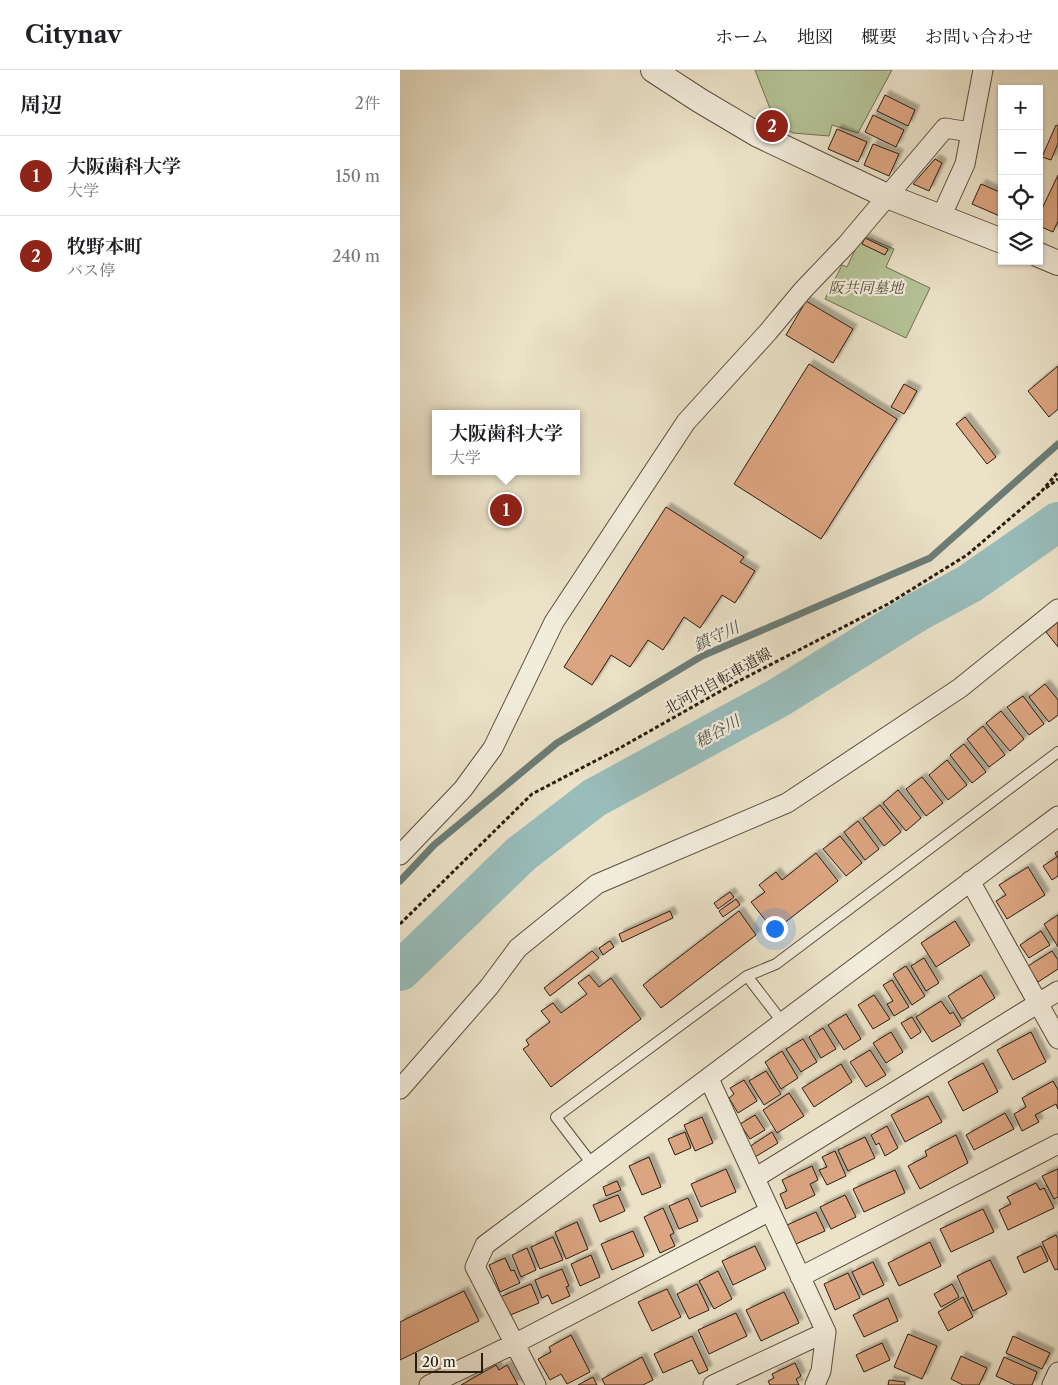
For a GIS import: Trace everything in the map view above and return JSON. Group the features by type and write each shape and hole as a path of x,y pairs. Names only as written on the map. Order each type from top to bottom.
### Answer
{"street":[{"path":"653,70 758,135 887,196 998,239"},
{"path":"941,217 965,164 983,70"},
{"path":"400,855 463,789 493,748 554,622 686,422 768,332 803,290 847,244 945,128 970,132"},
{"path":"1043,257 1058,263"},
{"path":"400,1089 490,986 518,948 597,884 787,802 960,688 1058,609"},
{"path":"536,1385 516,1343 474,1267 485,1245 1058,816"},
{"path":"970,881 1058,1039"},
{"path":"755,1178 1058,992"},
{"path":"709,1079 826,1332 821,1371 815,1385"},
{"path":"800,1277 1058,1144"},
{"path":"429,1385 516,1343 770,1211"},
{"path":"712,1385 826,1332"},
{"path":"1052,1385 1058,1372"}],"lane":[{"path":"592,1164 556,1117 747,976 776,964 1058,752"},
{"path":"747,976 783,1023"}],"path":[{"name":"北河内自転車道線","path":"400,924 532,794 618,749 733,684 888,604 967,556 1040,493 1058,472"},
{"path":"1040,493 1058,479"}],"green space":[{"path":"755,70 892,70 858,133 832,125 829,136 793,133 776,124"},
{"name":"阪共同墓地","path":"862,235 894,249 886,267 930,288 906,338 825,299 842,265 847,267"}],"building":[{"path":"885,95 915,110 908,126 877,111"},
{"path":"873,115 904,130 896,147 865,132"},
{"path":"1056,125 1058,126 1058,143 1051,160 1043,157"},
{"path":"837,129 867,142 858,162 828,149"},
{"path":"873,144 899,154 889,176 864,165"},
{"path":"935,159 942,163 929,191 913,184"},
{"path":"1058,175 1058,221 1053,232 1043,228 1043,207"},
{"path":"981,184 998,191 998,215 972,204"},
{"path":"865,238 888,249 885,255 862,244"},
{"path":"806,301 853,329 833,363 786,335"},
{"path":"809,364 897,419 821,539 734,484"},
{"path":"1058,366 1058,409 1049,417 1028,391"},
{"path":"904,384 917,391 904,414 891,407"},
{"path":"965,417 996,457 987,464 956,424"},
{"path":"666,507 744,557 740,562 755,571 735,603 722,595 700,628 684,617 663,650 648,640 630,667 611,655 592,685 564,667"},
{"path":"1058,622 1058,647 1046,632"},
{"path":"1045,684 1058,700 1058,715 1049,722 1029,697"},
{"path":"1023,696 1044,724 1029,735 1007,707"},
{"path":"1001,711 1024,739 1010,751 986,723"},
{"path":"983,726 1005,755 989,767 967,739"},
{"path":"964,744 986,772 972,783 950,755"},
{"path":"947,760 967,785 948,800 929,775"},
{"path":"922,777 943,803 926,816 906,789"},
{"path":"898,790 921,818 906,831 883,803"},
{"path":"880,805 901,832 884,846 863,818"},
{"path":"858,821 879,849 865,860 844,832"},
{"path":"840,836 862,863 846,876 823,849"},
{"path":"1058,851 1058,876 1052,880 1043,866 1057,857 1055,853"},
{"path":"816,853 838,881 774,931 751,902 765,892 759,885 776,872 782,880"},
{"path":"1028,867 1045,895 1007,919 996,901 1006,895 999,885"},
{"path":"730,892 734,897 718,909 714,903"},
{"path":"736,899 740,905 723,917 719,911"},
{"path":"670,911 673,918 622,942 619,934"},
{"path":"739,911 756,935 661,1008 643,985"},
{"path":"1058,915 1058,947 1044,924"},
{"path":"955,921 970,945 936,967 921,943"},
{"path":"1041,931 1050,945 1029,958 1020,945"},
{"path":"610,941 614,947 603,955 599,948"},
{"path":"592,951 599,958 550,996 544,988"},
{"path":"1052,951 1058,960 1058,969 1038,982 1028,966"},
{"path":"924,958 939,983 926,991 911,966"},
{"path":"906,966 925,996 912,1005 893,974"},
{"path":"589,975 599,987 611,978 641,1019 551,1087 523,1049 529,1045 526,1040 550,1022 541,1011 553,1003 561,1013 587,994 578,983"},
{"path":"981,975 995,998 962,1019 948,996"},
{"path":"892,980 909,1007 894,1016 887,1004 893,1001 883,985"},
{"path":"874,995 890,1019 873,1029 858,1005"},
{"path":"941,1001 950,1014 953,1012 961,1025 932,1042 916,1017"},
{"path":"846,1014 861,1039 844,1050 828,1025"},
{"path":"912,1017 921,1032 911,1039 901,1023"},
{"path":"823,1028 836,1049 821,1058 809,1037"},
{"path":"891,1032 903,1052 886,1063 873,1043"},
{"path":"1031,1032 1046,1062 1013,1080 997,1050"},
{"path":"803,1039 817,1062 801,1072 786,1049"},
{"path":"870,1050 886,1075 866,1087 850,1062"},
{"path":"782,1051 798,1078 781,1089 765,1062"},
{"path":"983,1063 998,1092 963,1111 948,1082"},
{"path":"841,1064 852,1082 814,1107 802,1088"},
{"path":"766,1071 781,1094 764,1105 749,1081"},
{"path":"744,1080 757,1101 738,1113 729,1098 734,1094 730,1088"},
{"path":"1053,1081 1058,1090 1058,1109 1056,1104 1035,1115 1039,1122 1022,1131 1014,1114 1026,1107 1022,1098"},
{"path":"789,1093 804,1116 777,1133 763,1110"},
{"path":"928,1096 942,1122 905,1142 891,1115"},
{"path":"1005,1113 1014,1129 974,1150 966,1135"},
{"path":"755,1115 765,1130 750,1139 740,1124"},
{"path":"702,1117 713,1143 695,1151 684,1125"},
{"path":"887,1126 898,1148 885,1156 879,1143 876,1145 871,1135"},
{"path":"685,1132 691,1148 675,1155 668,1139"},
{"path":"772,1132 778,1143 755,1157 749,1147"},
{"path":"956,1135 968,1163 920,1189 908,1166 927,1156 925,1151"},
{"path":"865,1137 875,1158 848,1171 838,1150"},
{"path":"835,1151 846,1176 827,1185 819,1170 827,1167 822,1157"},
{"path":"649,1157 661,1187 642,1195 629,1166"},
{"path":"812,1166 818,1180 810,1184 815,1195 786,1209 780,1194 787,1191 782,1180"},
{"path":"726,1169 736,1192 701,1207 691,1184"},
{"path":"1058,1169 1058,1197 1054,1199 1042,1176"},
{"path":"895,1170 905,1193 864,1212 853,1189"},
{"path":"617,1181 621,1190 606,1196 603,1187"},
{"path":"1036,1183 1040,1190 1044,1188 1054,1208 1008,1230 999,1210 1011,1204 1007,1197"},
{"path":"618,1195 625,1211 600,1222 593,1205"},
{"path":"845,1195 856,1217 831,1229 820,1207"},
{"path":"688,1198 698,1221 679,1229 669,1206"},
{"path":"663,1208 674,1233 670,1235 675,1246 660,1253 644,1217"},
{"path":"983,1209 994,1232 951,1252 940,1229"},
{"path":"816,1212 825,1231 796,1244 787,1225"},
{"path":"577,1222 588,1249 566,1259 555,1232"},
{"path":"633,1231 644,1256 612,1270 601,1244"},
{"path":"1056,1235 1058,1239 1058,1269 1055,1270 1042,1242"},
{"path":"553,1237 563,1260 540,1269 531,1247"},
{"path":"930,1242 941,1266 899,1286 888,1263"},
{"path":"755,1246 766,1269 733,1285 722,1261"},
{"path":"1041,1246 1048,1261 1024,1273 1017,1257"},
{"path":"527,1248 536,1270 521,1277 512,1255"},
{"path":"591,1255 600,1277 580,1286 571,1264"},
{"path":"505,1258 511,1271 514,1270 520,1283 500,1292 489,1265"},
{"path":"990,1260 1007,1294 973,1311 957,1276"},
{"path":"873,1262 884,1285 863,1295 852,1272"},
{"path":"562,1269 569,1286 566,1287 570,1296 552,1304 548,1295 542,1298 535,1280"},
{"path":"718,1271 732,1299 714,1309 699,1281"},
{"path":"848,1273 860,1298 835,1310 824,1284"},
{"path":"531,1284 539,1303 508,1316 500,1297"},
{"path":"697,1284 709,1310 689,1319 677,1294"},
{"path":"952,1284 959,1297 941,1307 934,1294"},
{"path":"667,1289 681,1317 652,1331 638,1302"},
{"path":"464,1291 479,1321 400,1360 400,1322"},
{"path":"784,1292 799,1323 761,1341 746,1310"},
{"path":"963,1297 973,1317 948,1331 938,1312"},
{"path":"888,1298 898,1321 864,1337 853,1315"},
{"path":"736,1313 747,1336 709,1354 698,1330"},
{"path":"908,1334 937,1346 922,1379 894,1367"},
{"path":"571,1335 590,1372 567,1384 561,1374 550,1380 538,1359 551,1352 549,1347"},
{"path":"692,1336 708,1370 699,1374 692,1360 663,1373 654,1354"},
{"path":"1013,1336 1050,1353 1042,1369 1006,1353"},
{"path":"882,1343 890,1360 864,1372 856,1355"},
{"path":"961,1356 987,1368 979,1385 963,1385 951,1379"},
{"path":"642,1357 653,1380 643,1385 605,1385 602,1379"},
{"path":"1004,1357 1037,1372 1032,1385 1015,1385 996,1376"},
{"path":"795,1363 801,1376 796,1379 799,1385 770,1385 768,1381 774,1378 772,1374"},
{"path":"496,1365 499,1370 507,1365 518,1385 461,1385"},
{"path":"593,1377 597,1385 578,1385"},
{"path":"889,1380 905,1382 905,1385 888,1385"}],"waterway":[{"name":"鎮守川","path":"400,881 434,845 557,743 702,656 930,558 1058,444"},
{"name":"穂谷川","path":"400,971 521,854 594,798 778,698 917,612 969,584 1058,522"}],"place":[{"name":"牧野本町","path":"772,126"},
{"name":"大阪歯科大学","path":"506,510"}]}
